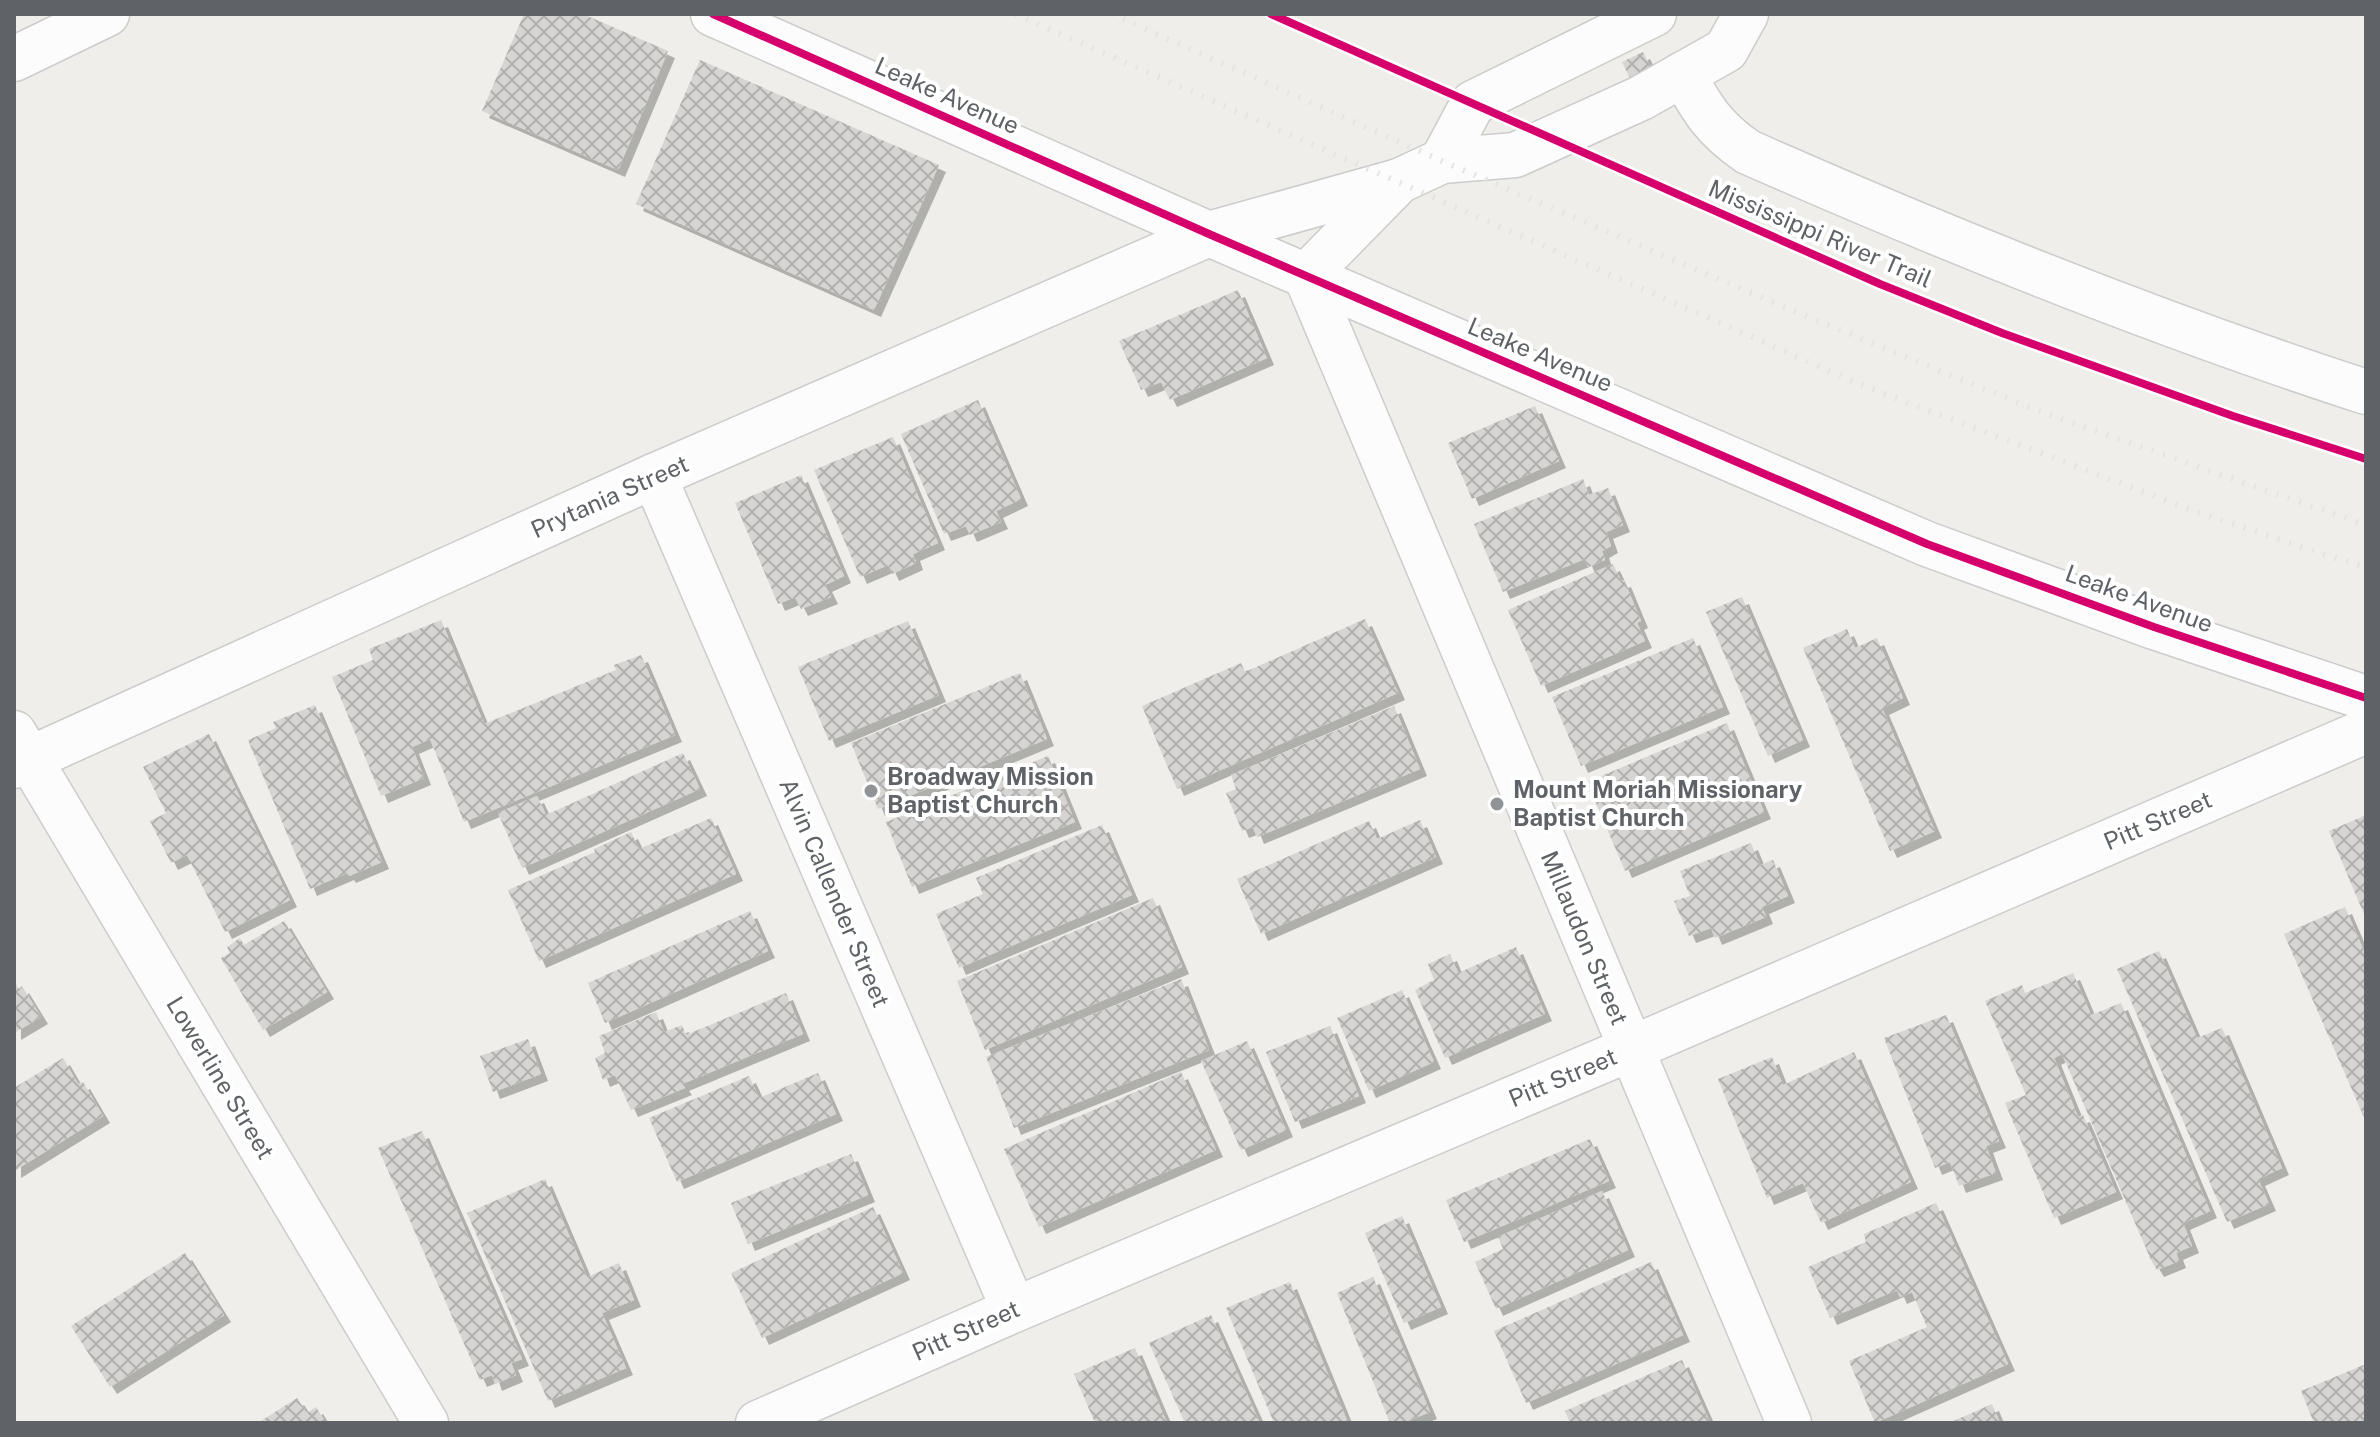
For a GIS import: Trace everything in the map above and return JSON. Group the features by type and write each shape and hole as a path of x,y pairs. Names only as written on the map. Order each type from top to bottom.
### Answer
{"street":[{"path":"14,59 107,14"},
{"name":"Leake Avenue","path":"713,14 1209,234 1927,544 2154,627 2366,698"},
{"path":"1442,161 1473,103 1654,14"},
{"path":"1306,276 1399,181 1442,161 1515,155 1641,98 1726,50 1746,14"},
{"path":"1683,74 1703,112 1723,135 1748,152 1934,233 2366,392"},
{"name":"Prytania Street","path":"19,752 1209,234 1399,181"},
{"name":"Millaudon Street","path":"1306,276 1789,1423"},
{"name":"Alvin Callender Street","path":"654,476 1014,1310"},
{"name":"Pitt Street","path":"758,1423 1014,1310 1630,1049 2366,731"},
{"name":"Lowerline Street","path":"19,752 426,1423"}],"building":[{"path":"524,14 583,14 668,51 618,170 482,111"},
{"path":"1643,52 1651,68 1630,78 1622,62"},
{"path":"700,60 939,165 874,310 636,204"},
{"path":"1238,290 1267,358 1170,400 1161,382 1141,390 1119,341"},
{"path":"978,400 1021,499 996,511 1001,522 970,535 966,526 944,534 901,434"},
{"path":"1535,406 1559,461 1472,499 1448,443"},
{"path":"893,437 938,543 913,554 916,563 892,574 888,565 860,577 814,470"},
{"path":"801,475 844,576 825,585 831,597 801,609 795,597 778,604 735,503"},
{"path":"1583,479 1589,495 1608,488 1623,525 1606,532 1611,546 1602,551 1605,560 1588,567 1585,559 1503,592 1474,524"},
{"path":"1613,564 1621,581 1624,580 1641,621 1637,623 1645,641 1541,686 1508,610"},
{"path":"1742,597 1803,740 1768,756 1706,612"},
{"path":"1365,619 1398,693 1177,789 1142,706 1241,663 1245,672"},
{"path":"441,620 484,724 616,670 614,665 641,655 675,735 464,822 430,739 412,747 424,778 381,796 332,677 373,660 369,649"},
{"path":"908,621 939,695 829,741 798,667"},
{"path":"1847,629 1855,648 1877,638 1903,698 1882,708 1935,831 1890,851 1803,648"},
{"path":"1693,638 1723,707 1581,766 1552,697"},
{"path":"1020,673 1047,739 878,809 851,743"},
{"path":"315,705 382,862 310,889 248,740 276,728 273,722"},
{"path":"1394,706 1420,769 1257,837 1253,827 1242,831 1226,793 1236,789 1231,775"},
{"path":"1727,723 1764,812 1625,871 1587,782"},
{"path":"209,734 290,900 225,932 187,855 171,863 150,821 166,813 143,767"},
{"path":"683,753 700,789 522,868 498,813 537,796 546,815"},
{"path":"1048,756 1075,822 912,887 886,822"},
{"path":"2366,815 2366,919 2329,831"},
{"path":"711,818 736,874 539,961 508,890 595,852 594,849 631,832 639,849"},
{"path":"1420,820 1436,857 1261,934 1237,879 1369,821 1377,839"},
{"path":"1102,825 1132,895 959,968 936,914 983,894 976,878"},
{"path":"1751,843 1760,865 1773,860 1788,896 1762,907 1766,917 1715,938 1711,928 1689,936 1674,901 1690,896 1680,871"},
{"path":"1153,898 1182,967 985,1050 957,981"},
{"path":"2345,907 2366,956 2366,1122 2284,934"},
{"path":"750,911 768,951 605,1023 588,983"},
{"path":"284,921 327,992 263,1030 221,958 230,953 227,947 240,938 244,945"},
{"path":"1516,947 1545,1014 1445,1058 1415,990 1434,980 1428,964 1450,954 1458,973"},
{"path":"2159,951 2197,1038 2222,1028 2282,1168 2258,1179 2269,1204 2227,1222 2117,969"},
{"path":"2073,973 2091,1015 2121,1003 2210,1211 2183,1223 2192,1246 2176,1253 2179,1261 2157,1270 2062,1054 2054,1058 2078,1117 2083,1115 2116,1192 2054,1218 2005,1103 2026,1095 1985,1001 2022,985 2025,993"},
{"path":"1181,979 1209,1050 1014,1128 986,1057"},
{"path":"14,981 19,989 22,986 41,1017 14,1033"},
{"path":"1402,990 1434,1062 1369,1091 1337,1018"},
{"path":"786,993 803,1034 682,1084 685,1088 631,1110 615,1075 603,1080 595,1058 605,1053 599,1036 656,1012 664,1032 682,1025 686,1035"},
{"path":"1946,1015 1999,1141 1986,1146 1996,1173 1959,1186 1950,1162 1935,1168 1884,1038"},
{"path":"1330,1026 1359,1096 1295,1122 1266,1052"},
{"path":"528,1039 541,1074 493,1092 480,1056"},
{"path":"1247,1041 1286,1130 1241,1150 1201,1061"},
{"path":"1854,1052 1911,1182 1821,1223 1803,1183 1767,1198 1718,1079 1772,1057 1783,1085"},
{"path":"63,1058 78,1084 83,1082 103,1116 14,1171 14,1088"},
{"path":"1181,1072 1216,1150 1039,1227 1004,1149"},
{"path":"818,1073 836,1114 677,1182 649,1118 749,1076 759,1098"},
{"path":"422,1131 522,1359 511,1363 516,1375 495,1384 492,1375 480,1380 378,1148"},
{"path":"1590,1139 1609,1181 1464,1242 1446,1200"},
{"path":"851,1154 868,1195 748,1244 731,1203"},
{"path":"545,1179 587,1277 619,1263 634,1300 602,1313 626,1368 548,1401 467,1213"},
{"path":"1602,1191 1628,1250 1496,1309 1475,1262 1503,1249 1498,1237"},
{"path":"1936,1203 2008,1364 1875,1423 1849,1361 1927,1327 1912,1292 1900,1297 1897,1290 1830,1318 1808,1267 1866,1242 1864,1234"},
{"path":"873,1207 903,1273 762,1338 731,1273"},
{"path":"1402,1216 1441,1307 1404,1323 1365,1233"},
{"path":"185,1253 224,1315 110,1387 71,1326"},
{"path":"1651,1262 1683,1335 1526,1403 1494,1331"},
{"path":"1373,1277 1430,1412 1403,1423 1390,1423 1337,1293"},
{"path":"1290,1282 1348,1423 1274,1423 1226,1308"},
{"path":"1211,1315 1260,1423 1185,1423 1149,1343"},
{"path":"1135,1348 1167,1423 1095,1423 1074,1374"},
{"path":"1682,1360 1710,1423 1570,1423 1565,1411"},
{"path":"2366,1364 2366,1423 2314,1423 2301,1391"},
{"path":"297,1398 307,1413 316,1407 326,1423 262,1423 261,1421"},
{"path":"1992,1404 2000,1423 1949,1423"}],"railway":[{"path":"1015,14 1859,384 2197,512 2366,568"},
{"path":"1112,14 1442,161 2036,410 2366,525"}],"cycle path":[{"path":"713,14 1209,234 1927,544 2154,627 2366,698"},
{"name":"Mississippi River Trail","path":"1271,14 1880,284 2002,333 2233,416 2366,459"}],"place":[{"name":"Broadway Mission Baptist Church","path":"871,791"},
{"name":"Mount Moriah Missionary Baptist Church","path":"1497,804"}]}
